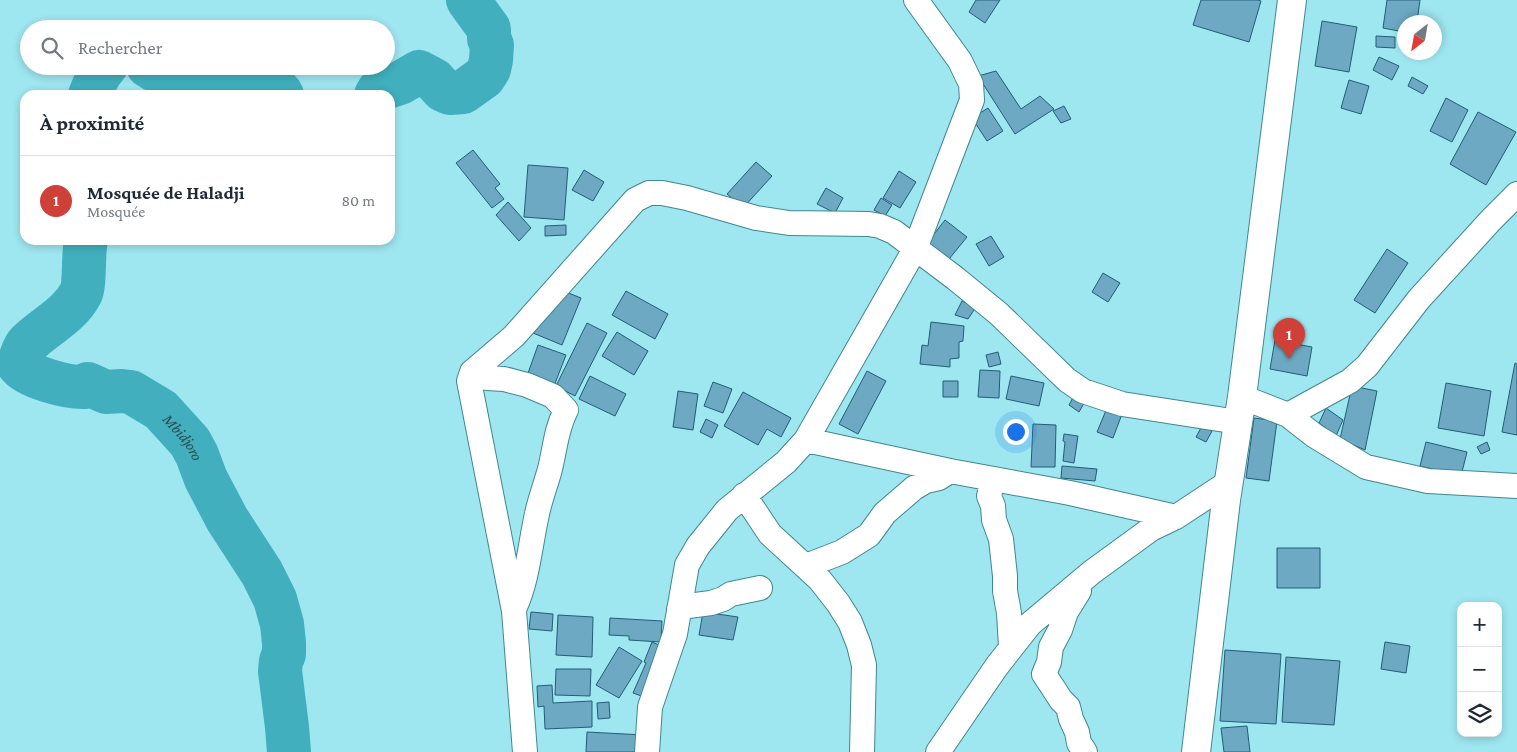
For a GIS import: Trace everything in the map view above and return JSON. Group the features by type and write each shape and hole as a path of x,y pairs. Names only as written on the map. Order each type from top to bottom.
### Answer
{"street":[{"path":"647,752 650,707 675,634 686,565 727,510 786,462 806,440 916,248 972,100 971,84 960,62 916,0"},
{"path":"1196,752 1292,0"},
{"path":"525,752 514,611 469,381 472,372 514,336 636,200 649,193 662,193 687,198 756,218 789,223 868,224 880,226 894,232 999,314 1067,380 1083,391 1122,404 1240,409 1288,415 1315,436 1366,467 1428,481 1517,486"},
{"path":"1288,415 1350,381 1366,366 1420,299 1517,194"},
{"path":"472,372 487,378 504,379 526,385 553,396 566,410 555,440 550,470 537,513 523,581 514,611"},
{"path":"806,440 950,471 1070,493 1176,517"},
{"path":"806,566 842,552 869,535 885,513 914,488 950,471"},
{"path":"993,479 989,496 993,506 994,520 1001,539 1011,647"},
{"path":"938,752 997,666 1030,624 1092,572 1151,529 1176,517 1229,482"},
{"path":"744,495 770,534 820,580 850,622 864,665 862,752"},
{"path":"1085,752 1079,743 1077,732 1070,719 1068,707 1061,700 1044,674 1066,612 1092,572"},
{"path":"679,609 711,603 731,594 760,588"}],"building":[{"path":"976,0 1000,0 985,23 969,12"},
{"path":"1201,0 1261,1 1249,42 1193,25"},
{"path":"1387,0 1420,0 1418,15 1397,15 1397,31 1383,28"},
{"path":"1322,21 1357,27 1349,72 1315,66"},
{"path":"1376,36 1395,37 1395,48 1376,47"},
{"path":"1379,57 1399,66 1392,80 1373,70"},
{"path":"996,71 1021,109 1040,96 1054,109 1015,134 978,76"},
{"path":"1412,77 1428,86 1423,94 1408,86"},
{"path":"1349,80 1369,86 1361,114 1341,108"},
{"path":"1446,98 1468,110 1452,142 1430,131"},
{"path":"1064,106 1071,119 1061,123 1053,111"},
{"path":"988,108 1003,131 987,141 972,118"},
{"path":"1478,112 1516,132 1486,185 1450,164"},
{"path":"473,150 500,184 495,188 504,199 492,208 456,163"},
{"path":"756,162 772,176 743,208 727,194"},
{"path":"528,165 568,168 564,220 524,217"},
{"path":"584,170 604,182 593,201 572,190"},
{"path":"899,171 916,182 900,208 883,198"},
{"path":"826,188 843,198 835,213 817,204"},
{"path":"881,198 892,205 885,216 874,210"},
{"path":"508,202 531,228 519,241 496,215"},
{"path":"945,220 967,237 945,264 924,247"},
{"path":"566,225 566,235 545,236 545,226"},
{"path":"991,236 1004,257 989,266 976,244"},
{"path":"1387,249 1408,263 1375,313 1354,300"},
{"path":"1103,273 1120,283 1108,302 1092,292"},
{"path":"551,286 581,298 562,345 533,333"},
{"path":"626,291 668,314 655,339 612,315"},
{"path":"962,301 976,307 968,319 955,315"},
{"path":"931,322 964,326 963,341 959,342 959,358 950,359 950,367 920,364 922,345 928,346"},
{"path":"587,323 607,333 575,396 556,386"},
{"path":"617,332 648,351 634,375 602,356"},
{"path":"1275,340 1312,347 1307,376 1270,369"},
{"path":"538,345 566,355 554,386 527,376"},
{"path":"998,352 1001,364 989,367 986,355"},
{"path":"1515,363 1517,364 1517,435 1502,432"},
{"path":"980,370 1000,371 999,398 978,397"},
{"path":"867,371 886,381 858,434 839,424"},
{"path":"590,376 626,394 615,416 579,399"},
{"path":"1011,376 1044,383 1039,406 1006,399"},
{"path":"943,381 958,381 958,397 943,397"},
{"path":"713,382 732,389 723,413 704,406"},
{"path":"1446,383 1491,391 1484,436 1438,428"},
{"path":"1352,386 1377,391 1365,450 1340,439"},
{"path":"678,391 698,394 693,430 673,427"},
{"path":"743,392 791,418 781,437 767,429 758,445 724,426"},
{"path":"1076,392 1087,398 1079,412 1069,405"},
{"path":"1107,408 1122,414 1113,438 1097,432"},
{"path":"1326,408 1343,420 1336,436 1319,423"},
{"path":"1254,418 1277,421 1269,481 1246,478"},
{"path":"706,419 718,425 712,438 700,432"},
{"path":"1033,424 1056,425 1055,467 1031,467"},
{"path":"1202,426 1212,431 1206,442 1196,437"},
{"path":"1064,434 1078,436 1074,463 1063,461"},
{"path":"1426,442 1467,452 1461,476 1420,466"},
{"path":"1487,442 1490,450 1481,454 1477,447"},
{"path":"1062,466 1097,469 1095,481 1061,478"},
{"path":"1277,548 1320,548 1320,588 1277,588"},
{"path":"531,612 553,614 552,631 529,629"},
{"path":"703,612 738,617 733,640 699,635"},
{"path":"558,615 593,617 592,657 556,655"},
{"path":"610,618 662,621 661,642 629,640 629,636 609,635"},
{"path":"652,642 668,649 647,698 633,693 646,663 644,662"},
{"path":"1385,642 1410,646 1406,673 1381,669"},
{"path":"619,647 642,661 619,698 596,685"},
{"path":"1225,650 1281,654 1276,724 1220,721"},
{"path":"1286,657 1340,661 1334,725 1282,722"},
{"path":"556,669 591,669 590,696 555,695"},
{"path":"552,685 553,703 592,701 592,727 545,729 544,706 538,707 537,686"},
{"path":"609,702 610,718 598,719 597,703"},
{"path":"1247,726 1250,752 1224,752 1221,728"},
{"path":"587,732 644,735 643,752 586,752"}],"waterway":[{"name":"Mbidjoro","path":"379,90 400,83 419,72 434,80 443,90 450,93 463,92 484,77 489,69 491,60 492,45 489,39 489,29 468,0"},
{"name":"Mbidjoro","path":"92,90 100,75"},
{"name":"Mbidjoro","path":"164,75 199,90"},
{"name":"Mbidjoro","path":"207,90 222,82 256,75"},
{"name":"Mbidjoro","path":"256,75 258,85 269,86 278,90"},
{"name":"Mbidjoro","path":"86,245 81,293 70,308 28,343 18,364 38,377 59,384 78,387 85,387 88,384 106,392 131,392 161,410 190,442 206,479 227,519 262,573 275,599 282,624 284,643 284,654 280,671 289,752"}],"place":[{"name":"Mosquée de Haladji","path":"1289,359"}]}
